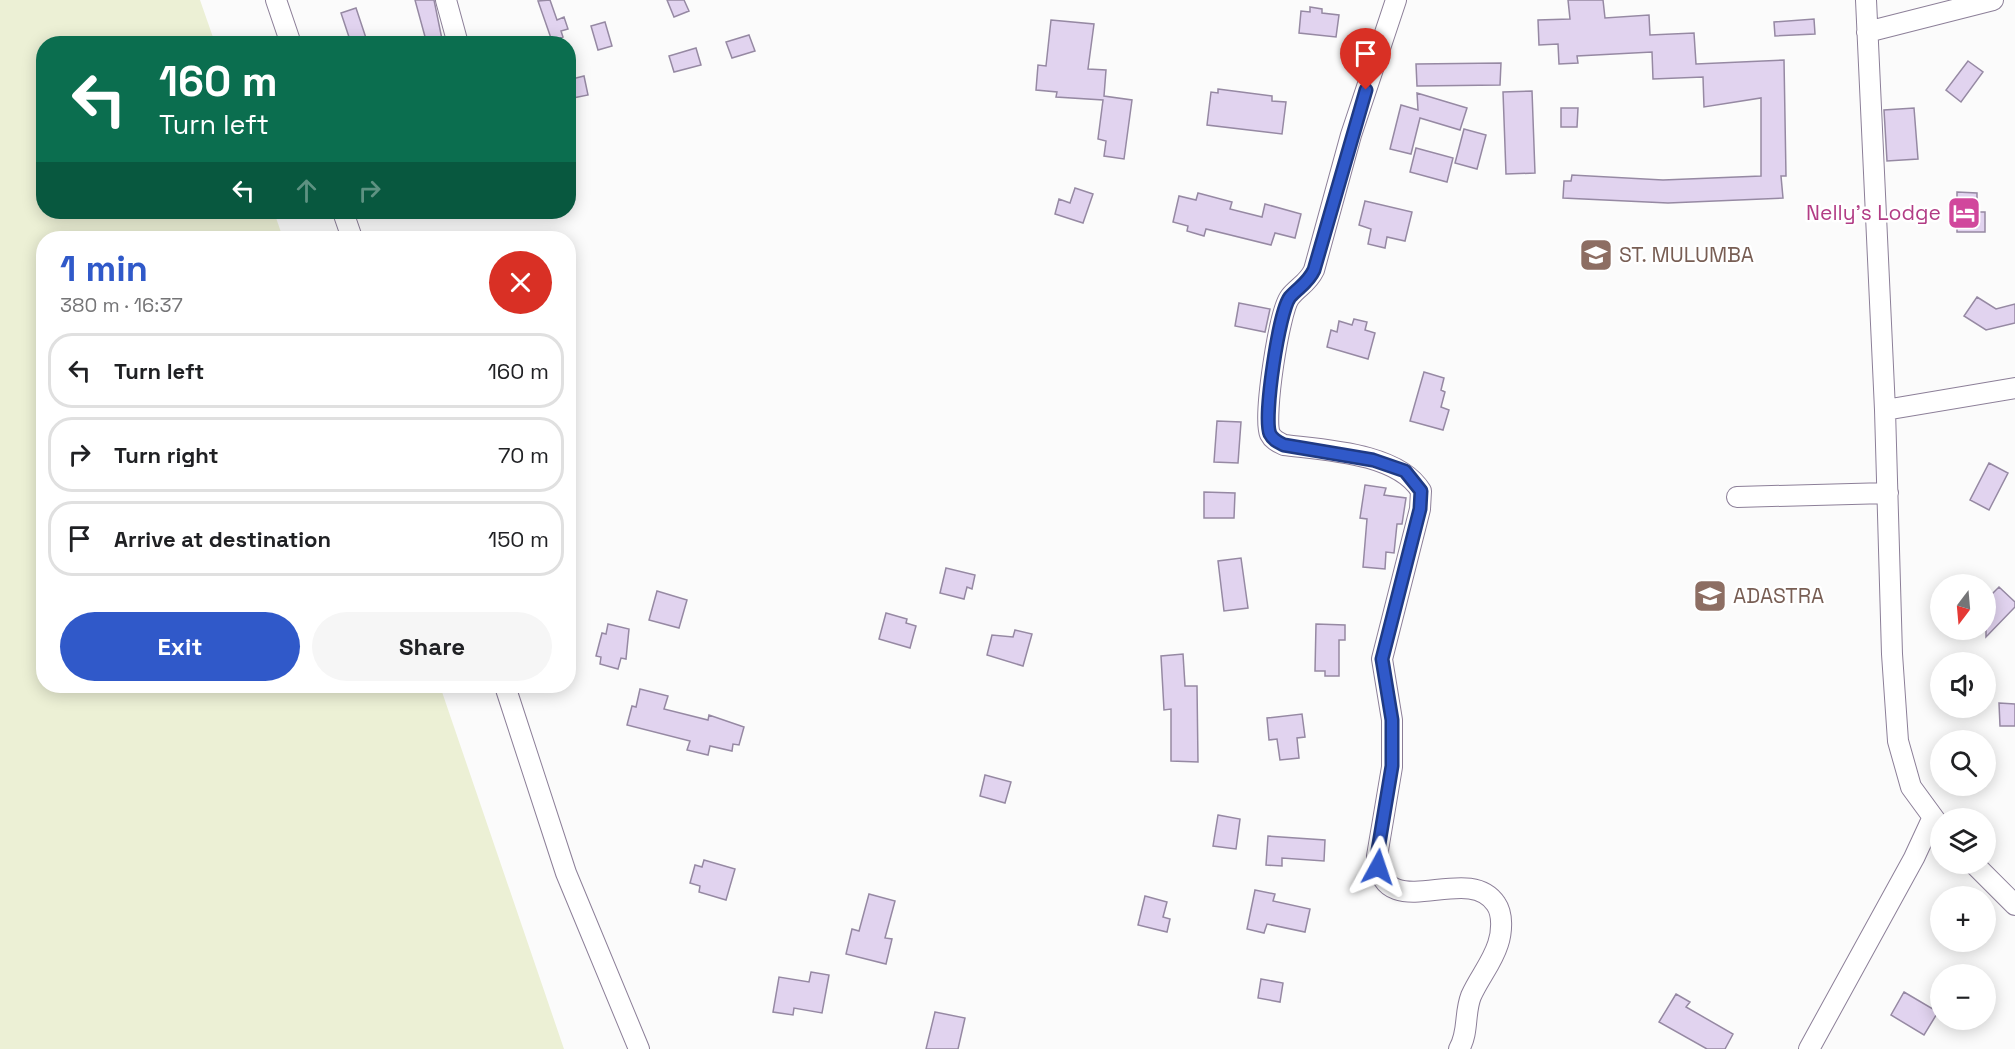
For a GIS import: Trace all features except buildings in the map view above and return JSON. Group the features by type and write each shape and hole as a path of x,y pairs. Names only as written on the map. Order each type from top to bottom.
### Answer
{"street":[{"path":"276,0 288,36"},
{"path":"446,0 456,36"},
{"path":"1396,0 1351,135 1314,270 1308,282 1290,298 1281,321 1273,372 1269,428 1276,441 1284,445 1373,460 1405,471 1421,491 1420,509 1382,659 1392,720 1392,766 1377,856 1378,867 1384,880 1406,893 1458,887 1477,888 1494,901 1499,910 1499,941 1491,962 1471,996 1466,1033 1459,1049"},
{"path":"1866,0 1885,410 1892,654 1898,741 1911,788 1930,814"},
{"path":"1867,32 1993,0"},
{"path":"1885,410 2015,388"},
{"path":"1737,497 1888,493"},
{"path":"507,693 566,873 639,1049"},
{"path":"1809,1049 1914,858 1930,834"},
{"path":"1984,874 2015,905"}],"green space":[{"path":"0,0 200,0 213,36 36,36 36,219 276,219 281,231 36,231 36,693 442,693 564,1049 0,1049"}],"place":[{"name":"Nelly's Lodge","path":"1964,213"},
{"name":"ST. MULUMBA","path":"1596,255"},
{"name":"ADASTRA","path":"1710,596"}],"route":[{"path":"1366,90 1351,135 1314,270 1308,282 1290,298 1281,321 1273,372 1269,428 1270,435 1284,445 1373,460 1405,471 1421,491 1420,509 1382,659 1386,695 1392,720 1392,766 1377,856 1378,867"}]}
